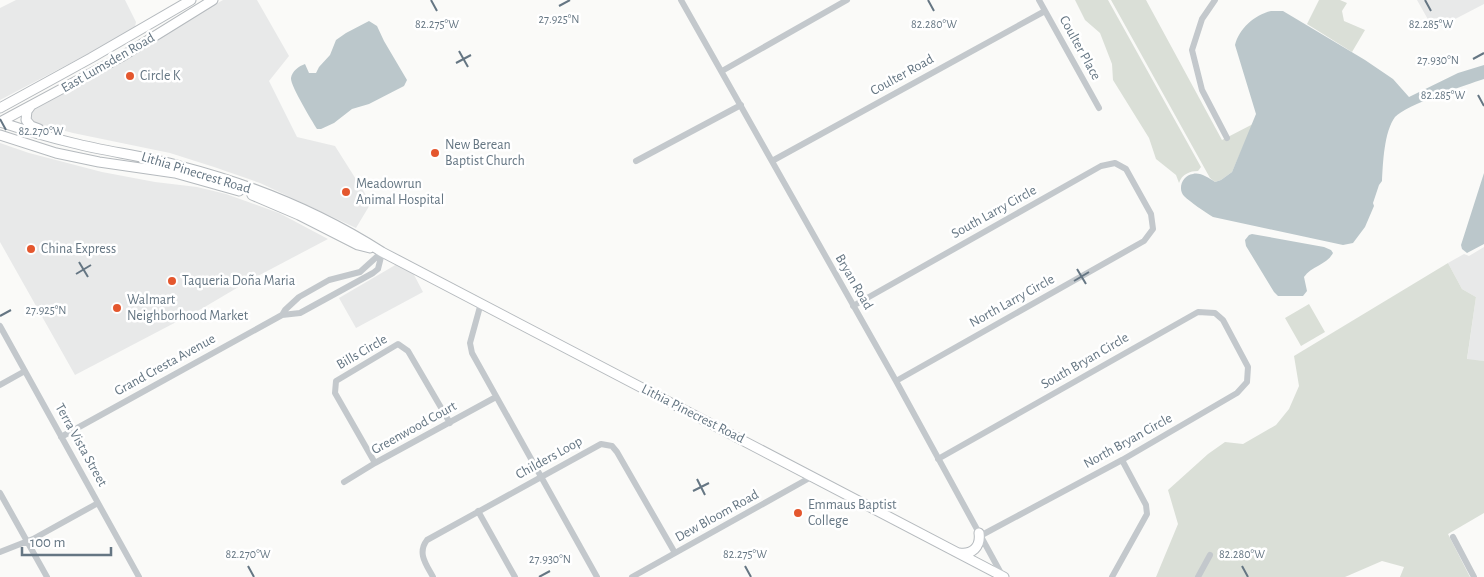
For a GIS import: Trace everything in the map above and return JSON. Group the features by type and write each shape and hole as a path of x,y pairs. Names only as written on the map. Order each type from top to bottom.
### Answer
{"main road":[{"name":"East Lumsden Road","path":"0,107 190,0"},
{"name":"East Lumsden Road","path":"0,122 115,60 213,0"},
{"path":"115,60 114,56 151,33 160,18"},
{"path":"30,107 26,117 28,123 41,129 68,136 71,143"},
{"name":"Lithia Pinecrest Road","path":"0,122 71,143 139,156 192,169 275,198 314,214 382,252 1003,577"},
{"name":"Lithia Pinecrest Road","path":"0,135 76,157 99,162 151,168 200,179 250,194 299,215 358,244 382,252"},
{"path":"299,215 307,217 314,214"},
{"path":"955,553 965,554 976,548 979,543 979,535"}],"street":[{"name":"Bryan Road","path":"681,0 896,381 1003,577"},
{"path":"722,71 846,0"},
{"name":"Coulter Place","path":"1039,0 1099,108"},
{"path":"1212,1 1202,19 1192,50 1202,90 1227,138"},
{"name":"Coulter Road","path":"772,161 1045,11"},
{"path":"636,161 740,105"},
{"name":"South Larry Circle","path":"853,306 1101,166 1115,163 1126,169 1138,192"},
{"name":"North Larry Circle","path":"896,381 1144,241 1153,229 1151,214 1138,192"},
{"name":"Grand Cresta Avenue","path":"282,315 299,297 329,280 360,272 382,252"},
{"name":"Grand Cresta Avenue","path":"61,436 282,315 300,313 373,273 378,269 382,252"},
{"path":"481,303 470,343 472,353 597,577"},
{"name":"South Bryan Circle","path":"938,459 1198,312 1215,313 1223,320 1235,344"},
{"name":"Terra Vista Street","path":"0,326 139,577"},
{"name":"Bills Circle","path":"374,463 335,393 336,381 398,344 408,351 450,423"},
{"name":"North Bryan Circle","path":"979,535 1122,460 1237,393 1247,382 1248,367 1235,344"},
{"path":"0,385 25,371"},
{"name":"Greenwood Court","path":"344,482 374,463 496,397"},
{"name":"Childers Loop","path":"433,577 422,558 423,546 427,540 601,444 612,446 617,452 675,553"},
{"path":"1112,577 1147,514 1146,505 1122,460"},
{"name":"Dew Bloom Road","path":"632,577 813,476"},
{"path":"0,493 47,577"},
{"path":"0,552 27,541 98,503"},
{"path":"478,511 515,577"},
{"path":"1453,537 1474,577"},
{"path":"1198,577 1210,555"}],"shaded area":[{"path":"16,0 125,0 136,22 135,27 105,45 0,100 0,8"},
{"path":"223,0 257,0 289,56 269,81 297,137 335,146 371,203 356,228 260,183 214,167 170,153 73,133 35,123 31,118 32,109"},
{"path":"1075,0 1108,0 1201,167 1198,171 1182,177 1179,183 1176,175 1156,159 1149,138 1113,80 1112,64 1100,33 1085,20"},
{"path":"1111,0 1146,0 1222,140 1253,124 1232,172 1221,180 1215,182 1210,178"},
{"path":"1319,0 1340,0 1347,3 1342,11 1344,21 1365,30 1352,52 1307,24"},
{"path":"1417,0 1484,0 1484,4 1434,30"},
{"path":"1271,11 1283,11 1365,60 1393,79 1409,97 1458,73 1484,65 1484,79 1423,101 1395,117 1386,139 1382,181 1373,203 1374,206 1365,227 1353,243 1343,245 1213,217 1182,193 1182,182 1189,175 1201,175 1215,182 1232,172 1256,114 1235,45 1244,28 1253,19"},
{"path":"369,21 377,26 407,80 404,86 369,104 352,109 334,123 317,129 294,88 292,75 296,69 305,64 309,73 316,73 330,55 336,40"},
{"path":"0,143 29,153 102,172 155,182 197,187 226,194 279,213 328,239 252,279 203,308 75,375 0,242"},
{"path":"1484,173 1484,244 1467,253 1462,249 1461,245"},
{"path":"1252,234 1324,247 1333,253 1327,260 1304,277 1307,291 1303,296 1278,296 1246,246 1245,240"},
{"path":"1484,247 1484,361 1467,360 1476,297 1462,289 1448,263 1464,254 1469,256"},
{"path":"1448,263 1462,289 1476,297 1467,359 1484,361 1484,513 1448,534 1470,577 1400,577 1404,567 1382,561 1345,577 1156,577 1178,524 1168,490 1208,454 1225,442 1243,444 1276,425 1289,409 1299,386 1294,356"},
{"path":"397,264 412,271 423,292 356,328 339,298"},
{"path":"1309,304 1325,332 1301,346 1285,318"}],"place":[{"name":"Circle K","path":"130,76"},
{"name":"New Berean Baptist Church","path":"435,153"},
{"name":"Meadowrun Animal Hospital","path":"346,192"},
{"name":"China Express","path":"31,249"},
{"name":"Taqueria Doña Maria","path":"172,281"},
{"name":"Walmart Neighborhood Market","path":"117,308"},
{"name":"Emmaus Baptist College","path":"798,513"}]}
